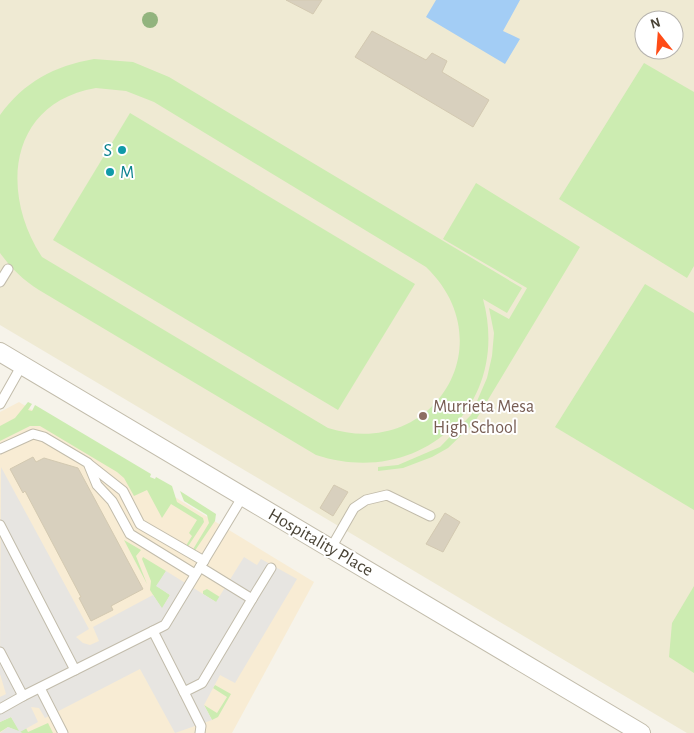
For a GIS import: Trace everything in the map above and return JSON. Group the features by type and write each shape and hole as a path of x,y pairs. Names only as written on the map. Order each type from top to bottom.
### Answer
{"street":[{"name":"Hospitality Place","path":"0,352 642,733"}],"lane":[{"path":"0,282 8,269"},
{"path":"0,404 22,365"},
{"path":"0,449 33,434 44,437 88,463 123,491 140,524 200,567 252,599"},
{"path":"88,463 97,485 112,501 130,534 200,567"},
{"path":"332,548 354,508 366,500 387,495 430,516"},
{"path":"0,709 164,625 243,496"},
{"path":"0,525 75,670"},
{"path":"184,692 202,683 272,568"},
{"path":"153,630 201,726 200,733"},
{"path":"0,652 23,696"},
{"path":"40,688 63,733"}],"shaded area":[{"name":"Murrieta Mesa High School","path":"0,0 694,0 694,733 687,733 0,325"},
{"path":"19,402 314,582 232,733 0,733 0,412"},
{"path":"1,467 89,629 76,637 83,643 90,645 99,641 93,627 153,595 162,608 170,595 156,586 166,571 216,602 244,557 257,565 261,559 297,579 235,683 220,675 204,705 212,720 175,733 140,669 45,718 39,708 31,707 38,722 20,732 22,733 0,733 8,727 19,731 11,717 0,722 0,697 6,694 0,674"}],"green space":[{"path":"94,59 133,62 169,77 522,288 507,313 483,299 488,338 484,373 470,404 449,430 422,449 390,460 354,462 316,455 39,290 8,264 0,253 0,115 19,93 41,77 79,62","holes":["96,88 126,91 154,102 426,267 449,297 459,329 458,360 446,389 426,412 398,428 365,434 328,428 42,257 29,232 20,206 17,179 20,154 29,131 45,112 67,97"]},
{"path":"644,63 694,92 694,266 687,278 559,199"},
{"path":"130,113 415,284 338,410 53,240"},
{"path":"476,183 580,247 474,423 448,448 432,457 403,468 378,471 378,467 398,465 440,447 471,415 487,378 492,356 494,333 489,308 509,319 527,288 443,239"},
{"path":"645,284 694,313 694,510 555,427"},
{"path":"28,402 32,404 28,410 32,411 35,405 151,474 150,477 155,479 156,477 172,486 177,502 203,518 204,522 187,548 187,544 192,536 189,533 197,520 171,504 162,518 147,490 134,496 124,478 117,472 40,426 30,426 0,441 0,426 15,418"},
{"path":"180,491 216,514 215,521 194,552 192,551 209,523 207,515 184,501"},
{"path":"124,540 141,550 136,556 147,584"},
{"path":"143,557 166,571 157,586 170,595 162,609 150,590 151,581 142,559"},
{"path":"694,586 694,673 669,657 672,623"},
{"path":"207,589 231,604 229,610 203,594 203,591"},
{"path":"215,685 231,694 218,717 212,720 204,705 217,713 227,697 213,688"},
{"path":"11,717 20,731 26,728 28,732 48,723 53,733 22,733 8,727 0,732 0,722"}],"water":[{"path":"436,0 520,0 503,31 520,39 505,64 426,17"}],"building":[{"path":"286,0 322,0 313,14"},
{"path":"372,31 426,60 432,53 447,61 442,72 489,100 473,127 355,57"},
{"path":"33,457 36,462 44,458 78,468 143,589 111,606 113,610 91,621 79,598 81,597 25,491 23,493 10,469"},
{"path":"334,485 348,492 333,516 320,508"},
{"path":"445,513 460,522 443,552 426,544"}],"place":[{"name":"S","path":"122,150"},
{"name":"M","path":"110,172"},
{"name":"Murrieta Mesa High School","path":"423,416"}]}
